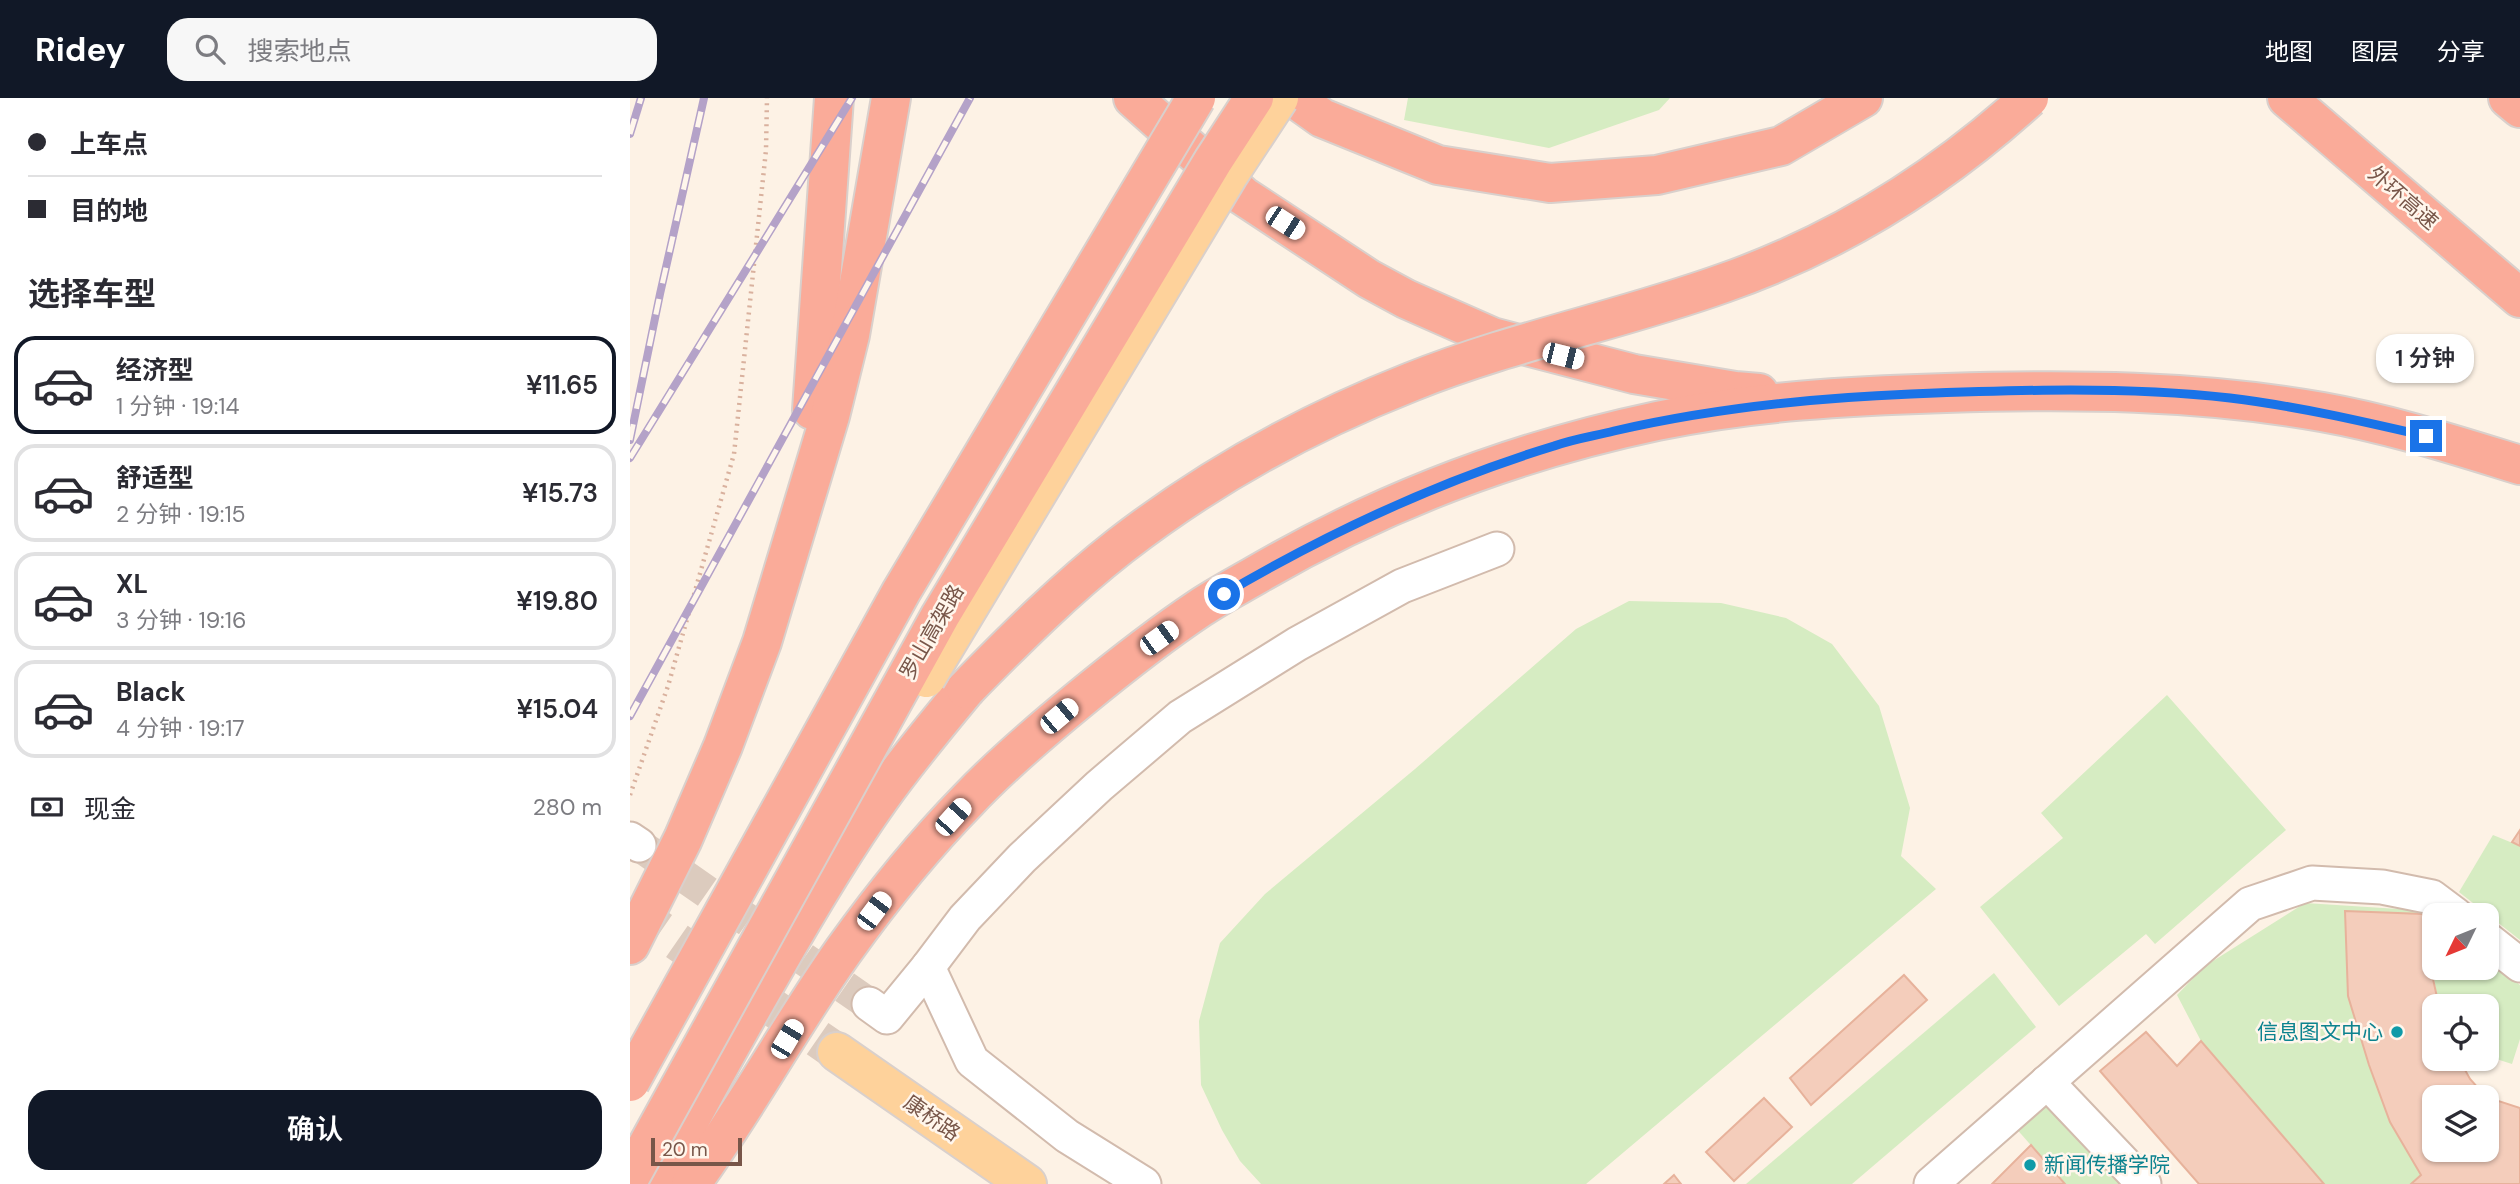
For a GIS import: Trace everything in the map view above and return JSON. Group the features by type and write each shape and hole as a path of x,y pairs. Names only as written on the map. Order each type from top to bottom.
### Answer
{"highway":[{"path":"803,508 818,341 834,98"},
{"path":"630,945 683,839 723,746 762,642 830,416 850,335 891,98"},
{"path":"1133,98 1242,196 1369,279 1406,299 1492,337 1634,374 1735,391 1828,397 2015,391 2128,392 2228,398 2325,412 2414,433 2520,465"},
{"path":"630,1082 901,592 1196,98"},
{"name":"罗山高架路","path":"630,1177 940,616 1213,161 1254,98"},
{"path":"1294,98 1322,118 1438,165 1550,183 1657,175 1781,146 1863,98"},
{"path":"656,1184 717,1069 801,921 896,776 966,689 1035,620 1119,547 1175,505 1243,462 1315,424 1412,382 1513,346 1726,282 1787,258 1842,232 1928,179 1988,135 2029,98"},
{"name":"外环高速","path":"2287,98 2520,298"},
{"path":"2508,98 2520,108"},
{"path":"691,1184 754,1093 843,951 904,872 969,799 1040,732 1117,669 1202,607 1291,555 1384,508 1481,470 1556,445 1661,420 1828,397"}],"main road":[{"path":"630,1047 887,580 1176,98"},
{"path":"638,1184 732,1012 879,758 1229,174 1279,98"},
{"name":"康桥路","path":"837,1052 1027,1184"}],"lane":[{"path":"869,1004 887,1017 965,918 1021,858 1099,786 1180,717 1297,644 1402,586 1497,549"},
{"path":"1931,1184 2250,904 2312,883 2382,887 2432,897 2440,903"},
{"path":"2499,948 2520,965"},
{"path":"928,967 972,1061 1067,1136 1144,1184"},
{"path":"2046,1082 2144,1184"}],"path":[{"path":"630,795 668,686 734,454 766,150 767,98"}],"green space":[{"path":"1408,98 1670,98 1659,110 1549,148 1404,120"},
{"path":"1629,601 1721,603 1786,618 1832,644 1879,706 1910,808 1901,856 1936,889 1586,1184 1261,1184 1240,1161 1201,1085 1199,1021 1220,943 1265,894 1415,769 1576,629"},
{"path":"2167,695 2286,830 2155,944 2146,934 2059,1006 1980,907 2063,838 2041,813"},
{"path":"2493,835 2520,846 2520,940 2499,923 2499,903 2473,903 2459,892"},
{"path":"2305,903 2422,910 2422,914 2345,912 2348,996 2390,1122 2421,1175 2411,1184 2324,1184 2201,1041 2177,995 2205,966"},
{"path":"2499,967 2520,985 2520,1039 2512,1064 2499,1060 2499,994 2437,994 2434,980 2499,980"},
{"path":"1994,973 2036,1027 1852,1184 1746,1184"},
{"path":"2043,1103 2129,1184 2065,1184 2014,1126"}],"building":[{"path":"2520,830 2520,846 2512,842"},
{"name":"信息图文中心","path":"2345,911 2422,914 2422,980 2433,980 2436,994 2422,994 2422,1071 2466,1071 2475,1085 2422,1085 2422,1162 2499,1162 2499,1101 2520,1108 2520,1184 2411,1184 2421,1175 2390,1122 2348,996"},
{"path":"1904,975 1927,1000 1811,1105 1790,1078"},
{"path":"2146,1032 2177,1066 2201,1041 2324,1184 2199,1184 2100,1071"},
{"path":"1764,1098 1792,1127 1734,1181 1706,1152"},
{"name":"新闻传播学院","path":"2031,1145 2065,1184 1992,1184"},
{"path":"1674,1175 1681,1184 1664,1184"}],"tunnel":[{"path":"639,845 869,1004"},
{"path":"630,909 837,1052"}],"railway":[{"path":"630,134 641,98"},
{"path":"630,440 704,98"},
{"path":"630,458 852,98"},
{"path":"630,716 970,98"}],"place":[{"name":"信息图文中心","path":"2397,1032"},
{"name":"新闻传播学院","path":"2030,1165"}],"route":[{"path":"1224,594 1291,555 1384,508 1469,474 1556,445 1661,420 1828,397 2015,391 2128,392 2228,398 2325,412 2426,436"}]}
